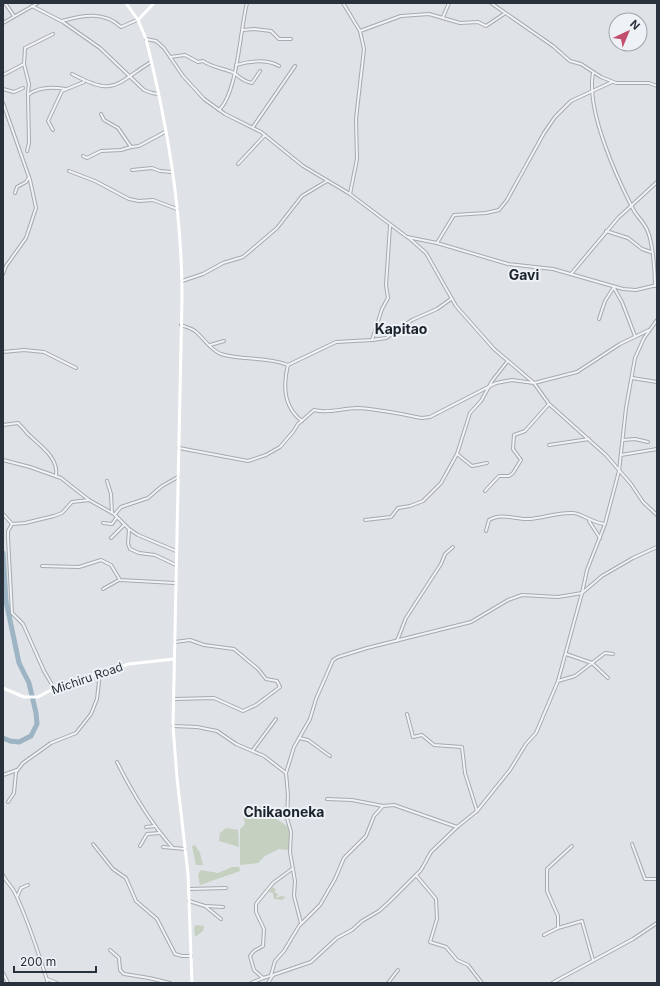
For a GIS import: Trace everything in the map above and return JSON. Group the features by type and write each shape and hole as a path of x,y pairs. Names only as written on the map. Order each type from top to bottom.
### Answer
{"main road":[{"path":"126,3 138,20 146,39 152,61 173,172 178,210 182,281 173,726 190,901 192,983"},
{"path":"138,20 154,3"},
{"name":"Michiru Road","path":"3,688 26,698 38,697 54,688 136,662 174,659"}],"street":[{"path":"5,3 14,16"},
{"path":"3,23 38,3"},
{"path":"219,110 228,99 243,30 247,3"},
{"path":"343,3 360,31 364,49 356,119 357,159 350,194"},
{"path":"443,17 449,3"},
{"path":"491,3 504,14 549,43 570,61 581,64 593,73 612,82 649,83 657,86"},
{"path":"32,6 62,21 109,54 128,76 144,90 158,94"},
{"path":"360,31 407,15 429,14 460,22 478,22 486,26 504,14"},
{"path":"62,21 94,15 116,22 121,27 138,20"},
{"path":"243,30 266,30 273,32 279,39 291,39"},
{"path":"27,151 29,143 29,84 24,64 24,49 54,34"},
{"path":"146,39 156,41 189,83 204,99 219,110 265,134 303,166 350,194 390,226 407,236 429,257 451,299 494,349 507,362 534,383 549,404 606,455 618,471 628,480 646,505 657,515"},
{"path":"170,57 185,56 198,62 203,61 207,65 234,73 243,81 252,83 260,71"},
{"path":"72,74 84,82 100,87 119,85 128,76 152,61"},
{"path":"236,65 249,62 271,62 279,66"},
{"path":"3,75 24,64"},
{"path":"253,127 296,66"},
{"path":"407,236 437,243 508,264 543,267 614,287 631,290 656,286 648,231 620,183 603,139 594,107 593,73"},
{"path":"28,94 52,87 65,89 84,82"},
{"path":"437,243 454,215 490,213 501,207 552,121 569,103 612,82"},
{"path":"3,89 14,92 23,88"},
{"path":"53,130 48,120 59,96 65,89"},
{"path":"3,103 29,177 36,204 35,212 26,238 6,266 3,274"},
{"path":"100,114 104,120 118,128 131,147"},
{"path":"83,156 87,158 101,151 121,150 139,146 165,132"},
{"path":"238,164 265,134"},
{"path":"132,170 152,168 160,171 173,172"},
{"path":"69,171 95,181 129,199 139,201 153,200 178,210"},
{"path":"15,193 17,187 26,182 29,177"},
{"path":"182,281 203,274 223,263 243,257 277,228 302,196 327,181"},
{"path":"571,274 606,231 657,182"},
{"path":"372,340 382,309 388,298 386,285 390,226"},
{"path":"606,231 628,238 642,248 651,252"},
{"path":"599,319 606,301 614,287"},
{"path":"614,287 622,302 635,336"},
{"path":"181,326 195,331 219,353 235,358 259,358 288,365 336,342 372,340 392,334 412,320 437,310 451,299"},
{"path":"251,983 311,962 337,938 379,911 416,875 431,852 457,827 477,811 510,770 526,744 536,733 558,681 587,570 605,524 621,455 626,408 635,358 649,329 657,320"},
{"path":"178,448 248,461 266,455 280,447 298,424 314,410 323,412 340,408 367,409 422,418 430,417 488,386 512,380 534,383 577,372 620,344 649,329"},
{"path":"210,346 224,341"},
{"path":"3,352 24,350 44,352 76,368"},
{"path":"366,520 391,516 398,508 416,504 430,496 441,483 457,454 464,437 468,417 485,395 488,386 507,362"},
{"path":"288,365 286,377 286,397 297,417 298,424"},
{"path":"632,378 657,382"},
{"path":"485,491 499,476 509,476 516,469 521,460 513,449 514,435 525,431 549,404"},
{"path":"297,417 302,421"},
{"path":"3,425 18,423 38,442 54,461 56,476"},
{"path":"549,445 589,439"},
{"path":"623,440 635,439 648,442"},
{"path":"621,455 657,449"},
{"path":"457,454 472,466 487,462"},
{"path":"3,460 56,476 89,500 113,514 129,529 142,537 176,551"},
{"path":"113,514 121,507 148,498 162,486 178,478"},
{"path":"107,481 111,494 113,514"},
{"path":"12,524 25,523 54,516 62,512 72,502 89,500"},
{"path":"486,532 489,520 498,517 529,519 542,516 574,513 588,520 605,524"},
{"path":"3,514 12,524"},
{"path":"103,523 112,524 117,517"},
{"path":"588,520 600,538"},
{"path":"12,524 8,531 12,613 23,624 44,671 54,688"},
{"path":"111,538 124,525"},
{"path":"129,529 128,544 130,548 139,553 155,555 176,565"},
{"path":"397,641 406,618 441,564 443,557 453,547"},
{"path":"301,923 294,896 295,881 290,852 291,834 287,818 288,794 286,773 298,739 310,719 320,689 334,659 471,622 508,600 522,595 558,597 582,593 602,576 633,558 657,547"},
{"path":"42,566 79,568 101,560 111,565 120,580"},
{"path":"103,589 112,582 120,580 176,583"},
{"path":"173,699 214,698 243,711 256,705 280,687 277,681 266,679 258,668 236,650 204,645 193,640 175,642"},
{"path":"558,681 575,676 606,653 613,654"},
{"path":"566,654 592,663 608,678"},
{"path":"3,775 17,770 26,760 40,749 58,739 76,733 95,707 100,674"},
{"path":"407,714 414,737 422,735 434,745 462,747 465,772 477,811"},
{"path":"253,750 276,719"},
{"path":"173,726 196,727 213,730 236,744 253,750 268,758 286,773"},
{"path":"298,739 308,740 330,756"},
{"path":"117,762 155,826 172,847"},
{"path":"8,802 14,793 17,770"},
{"path":"327,799 352,800 383,806 396,806 457,827"},
{"path":"268,983 271,976 273,963 284,951 301,923 314,913 320,905 335,880 341,862 367,834 374,816 383,806"},
{"path":"146,827 155,826"},
{"path":"140,846 147,834 160,833"},
{"path":"94,844 113,869 126,878 136,901 155,916 165,932 175,954 191,956"},
{"path":"632,844 645,879 657,879"},
{"path":"558,928 558,916 547,890 547,869 572,846"},
{"path":"163,847 185,849"},
{"path":"263,978 254,970 250,956 263,946 264,929 256,912 256,904 273,883 292,868"},
{"path":"3,875 17,898 38,949 48,983"},
{"path":"416,875 436,899 437,919 430,942 446,947 458,960 468,965 482,983"},
{"path":"17,898 21,888 28,885"},
{"path":"188,889 226,888"},
{"path":"190,901 205,906 224,907"},
{"path":"205,906 221,919"},
{"path":"544,935 558,928 582,921 593,960"},
{"path":"552,983 657,923"},
{"path":"110,950 119,958 120,970 124,974 170,983"},
{"path":"388,983 398,970"},
{"path":"3,973 8,983"},
{"path":"47,979 57,983"}],"green space":[{"path":"264,804 273,817 284,823 290,830 290,848 288,850 279,849 265,856 258,863 240,865 240,829 245,824 243,814 247,809 250,810 248,814 252,815 254,810"},
{"path":"226,828 238,830 239,847 219,841 220,833"},
{"path":"195,845 200,853 203,865 196,865 192,846"},
{"path":"232,867 239,867 240,871 200,885 198,875 201,870 218,873"},
{"path":"273,887 276,890 274,892 278,894 276,898 281,896 286,897 282,900 274,899 273,893 269,892"},
{"path":"196,925 204,926 203,931 195,937 194,928"}],"waterway":[{"path":"3,553 6,601 19,663 29,683 37,724 31,736 19,742 10,741 3,738"}],"district":[{"name":"Gavi","path":"524,274"},
{"name":"Kapitao","path":"401,328"},
{"name":"Chikaoneka","path":"284,811"}]}
